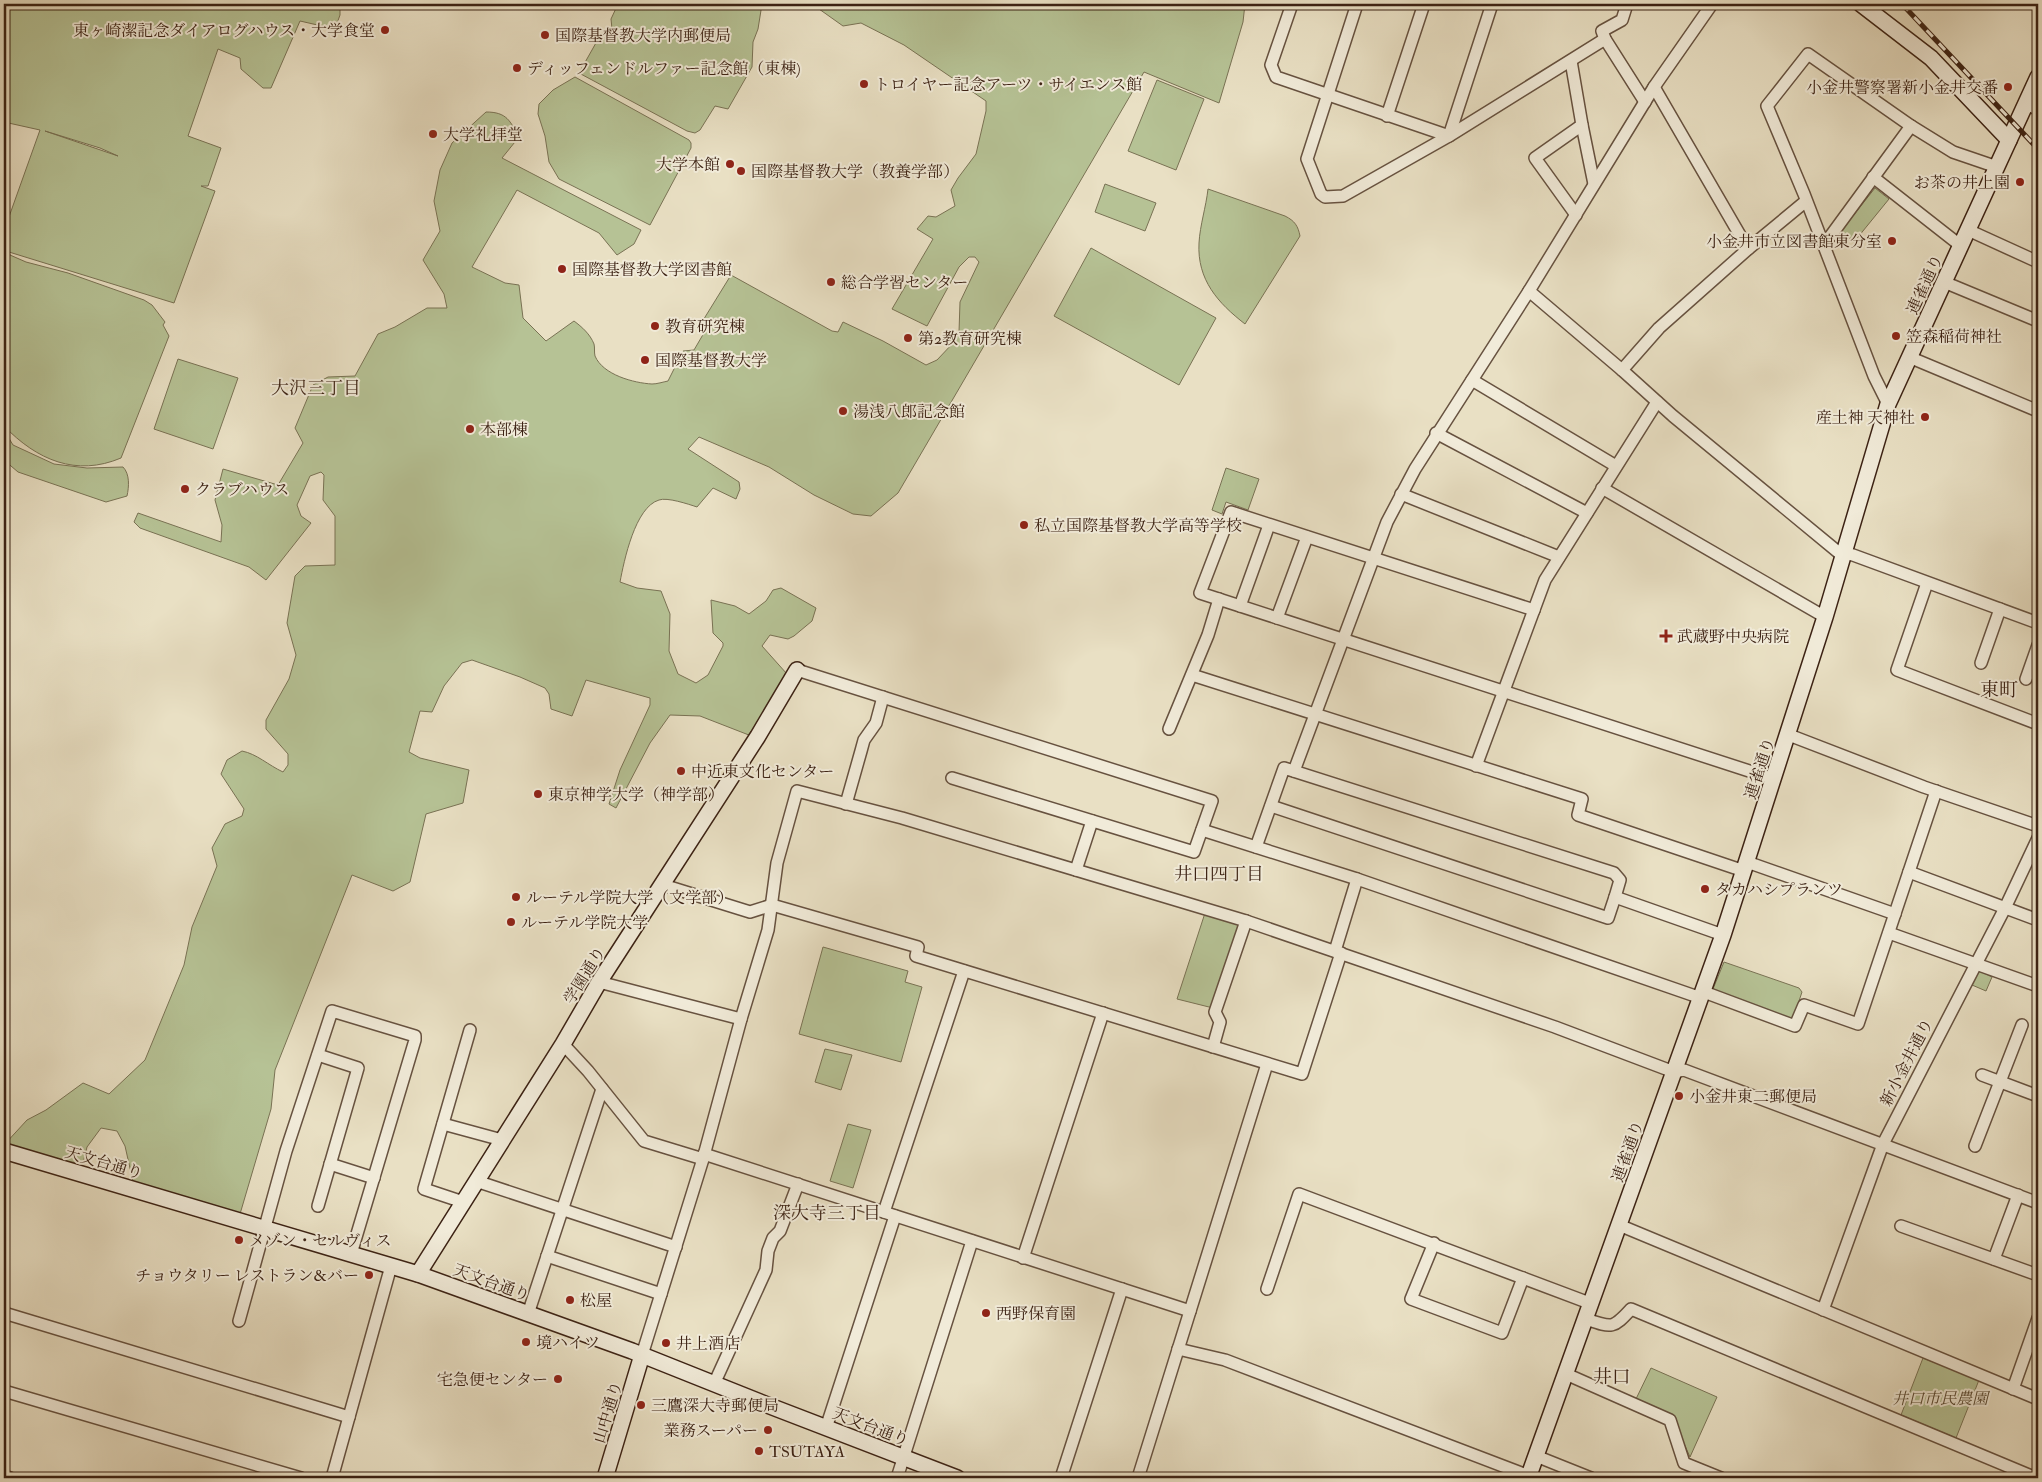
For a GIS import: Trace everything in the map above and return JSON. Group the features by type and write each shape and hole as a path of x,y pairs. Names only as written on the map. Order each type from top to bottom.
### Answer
{"main road":[{"path":"1861,4 1930,58 2009,140"},
{"name":"連雀通り","path":"1529,1477 1746,867 1845,553 1888,404 2009,140 2032,106 2038,77"},
{"name":"学園通り","path":"418,1274 563,1044 599,982 758,736 797,670"},
{"name":"天文台通り","path":"4,1151 418,1274 642,1355 957,1478"},
{"name":"山中通り","path":"604,1478 642,1355"}],"street":[{"path":"1292,4 1272,65 1276,77 1327,96 1450,136"},
{"path":"1357,4 1307,159 1320,194 1325,197 1343,196 1450,136 1605,39"},
{"path":"1387,116 1424,4"},
{"path":"1450,136 1492,4"},
{"path":"1627,4 1622,20 1602,31 1605,39 1645,102"},
{"path":"1294,771 1387,522 1402,494 1436,433 1529,291 1654,87 1712,4"},
{"path":"1888,404 1874,376 1824,245 1767,106 1808,54 1911,126 1953,152 1998,167"},
{"path":"1571,61 1594,184"},
{"path":"1654,87 1748,249"},
{"path":"1576,215 1535,158 1582,125"},
{"path":"1824,245 1911,126"},
{"path":"1873,177 1961,246"},
{"path":"1622,370 1659,328 1748,249 1806,201"},
{"path":"1968,230 2038,262"},
{"path":"1944,282 2038,321"},
{"path":"1529,291 1657,402 1838,552 2038,623"},
{"path":"1909,357 2038,412"},
{"path":"1472,380 1616,466"},
{"path":"1476,766 1545,580 1657,402"},
{"path":"1436,433 1587,513"},
{"path":"1602,488 1825,617"},
{"path":"1402,494 1559,557"},
{"path":"1534,610 1231,512 1200,593 1774,780"},
{"path":"1240,606 1269,525"},
{"path":"1276,618 1307,537"},
{"path":"1928,583 1896,670 2038,724"},
{"path":"1169,728 1208,635 1219,599"},
{"path":"1981,664 2000,609"},
{"path":"2026,679 2038,645"},
{"path":"797,670 1212,801 1194,852 952,778"},
{"path":"1192,675 1582,799 1578,815 1895,914"},
{"path":"846,804 864,740 876,722 882,697"},
{"path":"1789,735 1936,791 2038,826"},
{"path":"1256,847 1284,768 1614,873 1620,880 1608,918 1271,806"},
{"path":"642,1355 703,1156 768,930 777,863 797,791 902,818 1246,921 1555,1027 1674,1072 1684,1070 2038,1203"},
{"path":"1202,830 1357,879 1795,1026 1804,1005 1858,1024 1936,791"},
{"path":"1076,870 1092,821"},
{"name":"新小金井通り","path":"1823,1310 1883,1144 2005,908 2038,838"},
{"path":"1909,872 2038,920"},
{"path":"663,885 750,912 772,904 918,948 916,956 1302,1074 1338,952 1357,879"},
{"path":"1615,897 1723,935"},
{"path":"1213,1047 1220,1022 1215,1012 1246,921"},
{"path":"1889,933 2038,986"},
{"path":"884,1212 964,971"},
{"path":"599,982 741,1019"},
{"path":"238,1321 286,1151 332,1011 415,1036 351,1254"},
{"path":"1023,1258 1103,1013"},
{"path":"1975,1146 2022,1025"},
{"path":"463,1202 424,1189 470,1030"},
{"path":"563,1044 644,1141 798,1184 1190,1311"},
{"path":"318,1055 358,1068 318,1206"},
{"path":"1138,1478 1267,1064"},
{"path":"1982,1075 2038,1096"},
{"path":"528,1314 602,1089"},
{"path":"443,1124 502,1140"},
{"path":"330,1164 374,1178"},
{"path":"476,1181 676,1247"},
{"path":"714,1384 766,1270 768,1251 773,1238 780,1230 798,1184"},
{"path":"1267,1289 1299,1194 1592,1304"},
{"path":"1994,1259 2018,1196"},
{"path":"826,1428 895,1216"},
{"path":"1619,1226 2038,1399"},
{"path":"1901,1226 2038,1275"},
{"path":"897,1478 972,1241"},
{"path":"1434,1244 1411,1299 1502,1333 1523,1278"},
{"path":"547,1256 661,1294"},
{"path":"332,1478 391,1266"},
{"path":"1061,1478 1122,1289"},
{"path":"1586,1319 1605,1326 1617,1324 1632,1309 2036,1478"},
{"path":"4,1313 349,1416"},
{"path":"2013,1389 2038,1318"},
{"path":"1178,1348 1225,1360 1529,1477"},
{"path":"1566,1374 1670,1420 1684,1462 1721,1478"},
{"path":"4,1391 282,1476 301,1478"},
{"path":"1536,1456 1590,1478"},
{"path":"4,1476 10,1478"}],"green space":[{"path":"4,4 340,4 340,15 335,29 300,21 271,88 263,88 241,69 240,58 218,49 188,136 221,148 208,186 201,186 215,191 174,303 9,252 10,255 26,262 68,273 144,300 152,305 165,322 163,325 169,336 121,458 88,466 58,462 30,448 4,426 4,195 5,228 40,130 4,122","holes":["45,131 100,148 118,156"]},
{"path":"618,4 762,4 758,29 753,42 752,67 728,109 715,106 700,130 695,133 687,131 579,73 601,34 612,29 611,19"},
{"path":"812,4 1245,4 1243,22 1219,103 1144,72 898,493 871,516 853,514 814,495 769,467 699,437 688,449 739,482 740,489 736,499 713,488 697,507 663,499 651,505 643,513 632,536 620,582 637,588 661,591 670,614 669,651 678,674 696,683 708,675 723,646 723,643 713,633 711,600 735,606 749,614 766,601 773,590 781,588 816,608 812,621 794,636 788,639 770,635 762,646 787,674 754,737 700,716 670,715 650,743 616,808 609,804 620,770 650,705 650,698 586,680 572,716 551,709 549,694 545,688 472,660 462,663 444,686 432,712 420,711 409,752 420,758 469,770 463,803 426,814 410,882 393,891 352,875 275,1070 271,1109 240,1214 134,1186 125,1146 117,1131 101,1128 87,1147 83,1163 70,1162 4,1145 27,1120 46,1110 83,1083 109,1094 145,1060 184,965 192,927 217,866 212,848 225,824 242,816 244,809 221,774 227,760 242,751 283,772 288,765 288,754 266,729 266,720 289,679 296,655 287,623 295,576 305,566 335,565 335,516 323,500 324,475 321,472 310,476 297,505 301,516 311,523 266,580 249,567 140,528 134,522 138,513 221,542 222,525 215,500 223,469 278,485 303,443 295,428 313,385 328,377 355,376 378,334 395,327 427,308 447,308 444,294 423,260 440,231 434,201 440,170 452,143 486,112 493,112 507,118 519,137 502,158 641,230 634,244 617,255 599,233 517,190 472,267 505,283 519,285 523,318 546,341 574,321 590,337 599,363 612,373 628,380 645,383 654,384 668,381 683,351 694,350 708,326 702,322 731,275 832,331 838,332 843,322 883,341 926,365 937,360 954,342 959,332 960,302 979,262 975,257 969,257 959,267 927,326 892,309 933,239 917,229 928,216 936,217 955,206 951,190 976,154 986,111 986,101 904,45 861,23 843,26"},
{"path":"575,77 689,140 691,143 691,148 650,225 559,179 549,162 545,136 538,114 539,104 553,90"},
{"path":"1157,80 1204,99 1176,170 1128,151"},
{"path":"1105,184 1156,203 1145,231 1095,212"},
{"path":"1875,188 1889,199 1854,242 1841,231"},
{"path":"1208,189 1285,216 1294,222 1299,232 1300,236 1245,324 1226,308 1211,290 1202,268 1199,256 1199,243"},
{"path":"1091,248 1216,318 1179,385 1054,316"},
{"path":"178,359 238,378 213,449 154,429"},
{"path":"4,430 13,445 54,464 87,468 123,467 128,477 127,496 106,502 18,472 4,460"},
{"path":"1226,468 1259,479 1248,510 1226,502 1222,514 1212,510"},
{"path":"1205,913 1241,925 1217,1009 1177,999"},
{"path":"823,947 908,971 905,982 922,987 901,1062 799,1034"},
{"path":"1724,962 1799,988 1802,992 1794,1016 1790,1019 1713,989"},
{"path":"1978,970 1992,977 1986,991 1972,985"},
{"path":"825,1049 852,1055 841,1090 815,1082"},
{"path":"848,1124 871,1130 853,1188 830,1181"},
{"name":"井口市民農園","path":"1923,1358 1979,1380 1956,1438 1901,1415"},
{"path":"1651,1368 1717,1397 1690,1457 1672,1417 1635,1401"}],"railway":[{"path":"1902,4 2038,149"}],"place":[{"name":"東ヶ崎潔記念ダイアログハウス・大学食堂","path":"385,30"},
{"name":"国際基督教大学内郵便局","path":"545,35"},
{"name":"ディッフェンドルファー記念館（東棟)","path":"517,68"},
{"name":"トロイヤー記念アーツ・サイエンス館","path":"864,84"},
{"name":"小金井警察署新小金井交番","path":"2008,87"},
{"name":"大学礼拝堂","path":"433,134"},
{"name":"大学本館","path":"730,164"},
{"name":"国際基督教大学（教養学部）","path":"741,171"},
{"name":"お茶の井上園","path":"2020,182"},
{"name":"小金井市立図書館東分室","path":"1892,241"},
{"name":"国際基督教大学図書館","path":"562,269"},
{"name":"総合学習センター","path":"831,282"},
{"name":"教育研究棟","path":"655,326"},
{"name":"笠森稲荷神社","path":"1896,336"},
{"name":"第2教育研究棟","path":"908,338"},
{"name":"国際基督教大学","path":"645,360"},
{"name":"湯浅八郎記念館","path":"843,411"},
{"name":"産土神 天神社","path":"1925,417"},
{"name":"本部棟","path":"470,429"},
{"name":"クラブハウス","path":"185,489"},
{"name":"私立国際基督教大学高等学校","path":"1024,525"},
{"name":"武蔵野中央病院","path":"1666,636"},
{"name":"中近東文化センター","path":"681,771"},
{"name":"東京神学大学（神学部）","path":"538,794"},
{"name":"タカハシプランツ","path":"1705,889"},
{"name":"ルーテル学院大学（文学部）","path":"516,897"},
{"name":"ルーテル学院大学","path":"511,922"},
{"name":"小金井東二郵便局","path":"1679,1096"},
{"name":"メゾン・セルヴィス","path":"239,1240"},
{"name":"チョウタリー レストラン&バー","path":"369,1275"},
{"name":"松屋","path":"570,1300"},
{"name":"西野保育園","path":"986,1313"},
{"name":"境ハイツ","path":"526,1342"},
{"name":"井上酒店","path":"666,1343"},
{"name":"宅急便センター","path":"558,1379"},
{"name":"三鷹深大寺郵便局","path":"641,1405"},
{"name":"業務スーパー","path":"768,1430"},
{"name":"TSUTAYA","path":"759,1451"}],"district":[{"name":"大沢三丁目","path":"316,388"},
{"name":"東町","path":"1999,689"},
{"name":"井口四丁目","path":"1219,874"},
{"name":"深大寺三丁目","path":"827,1213"},
{"name":"井口","path":"1612,1376"}]}
